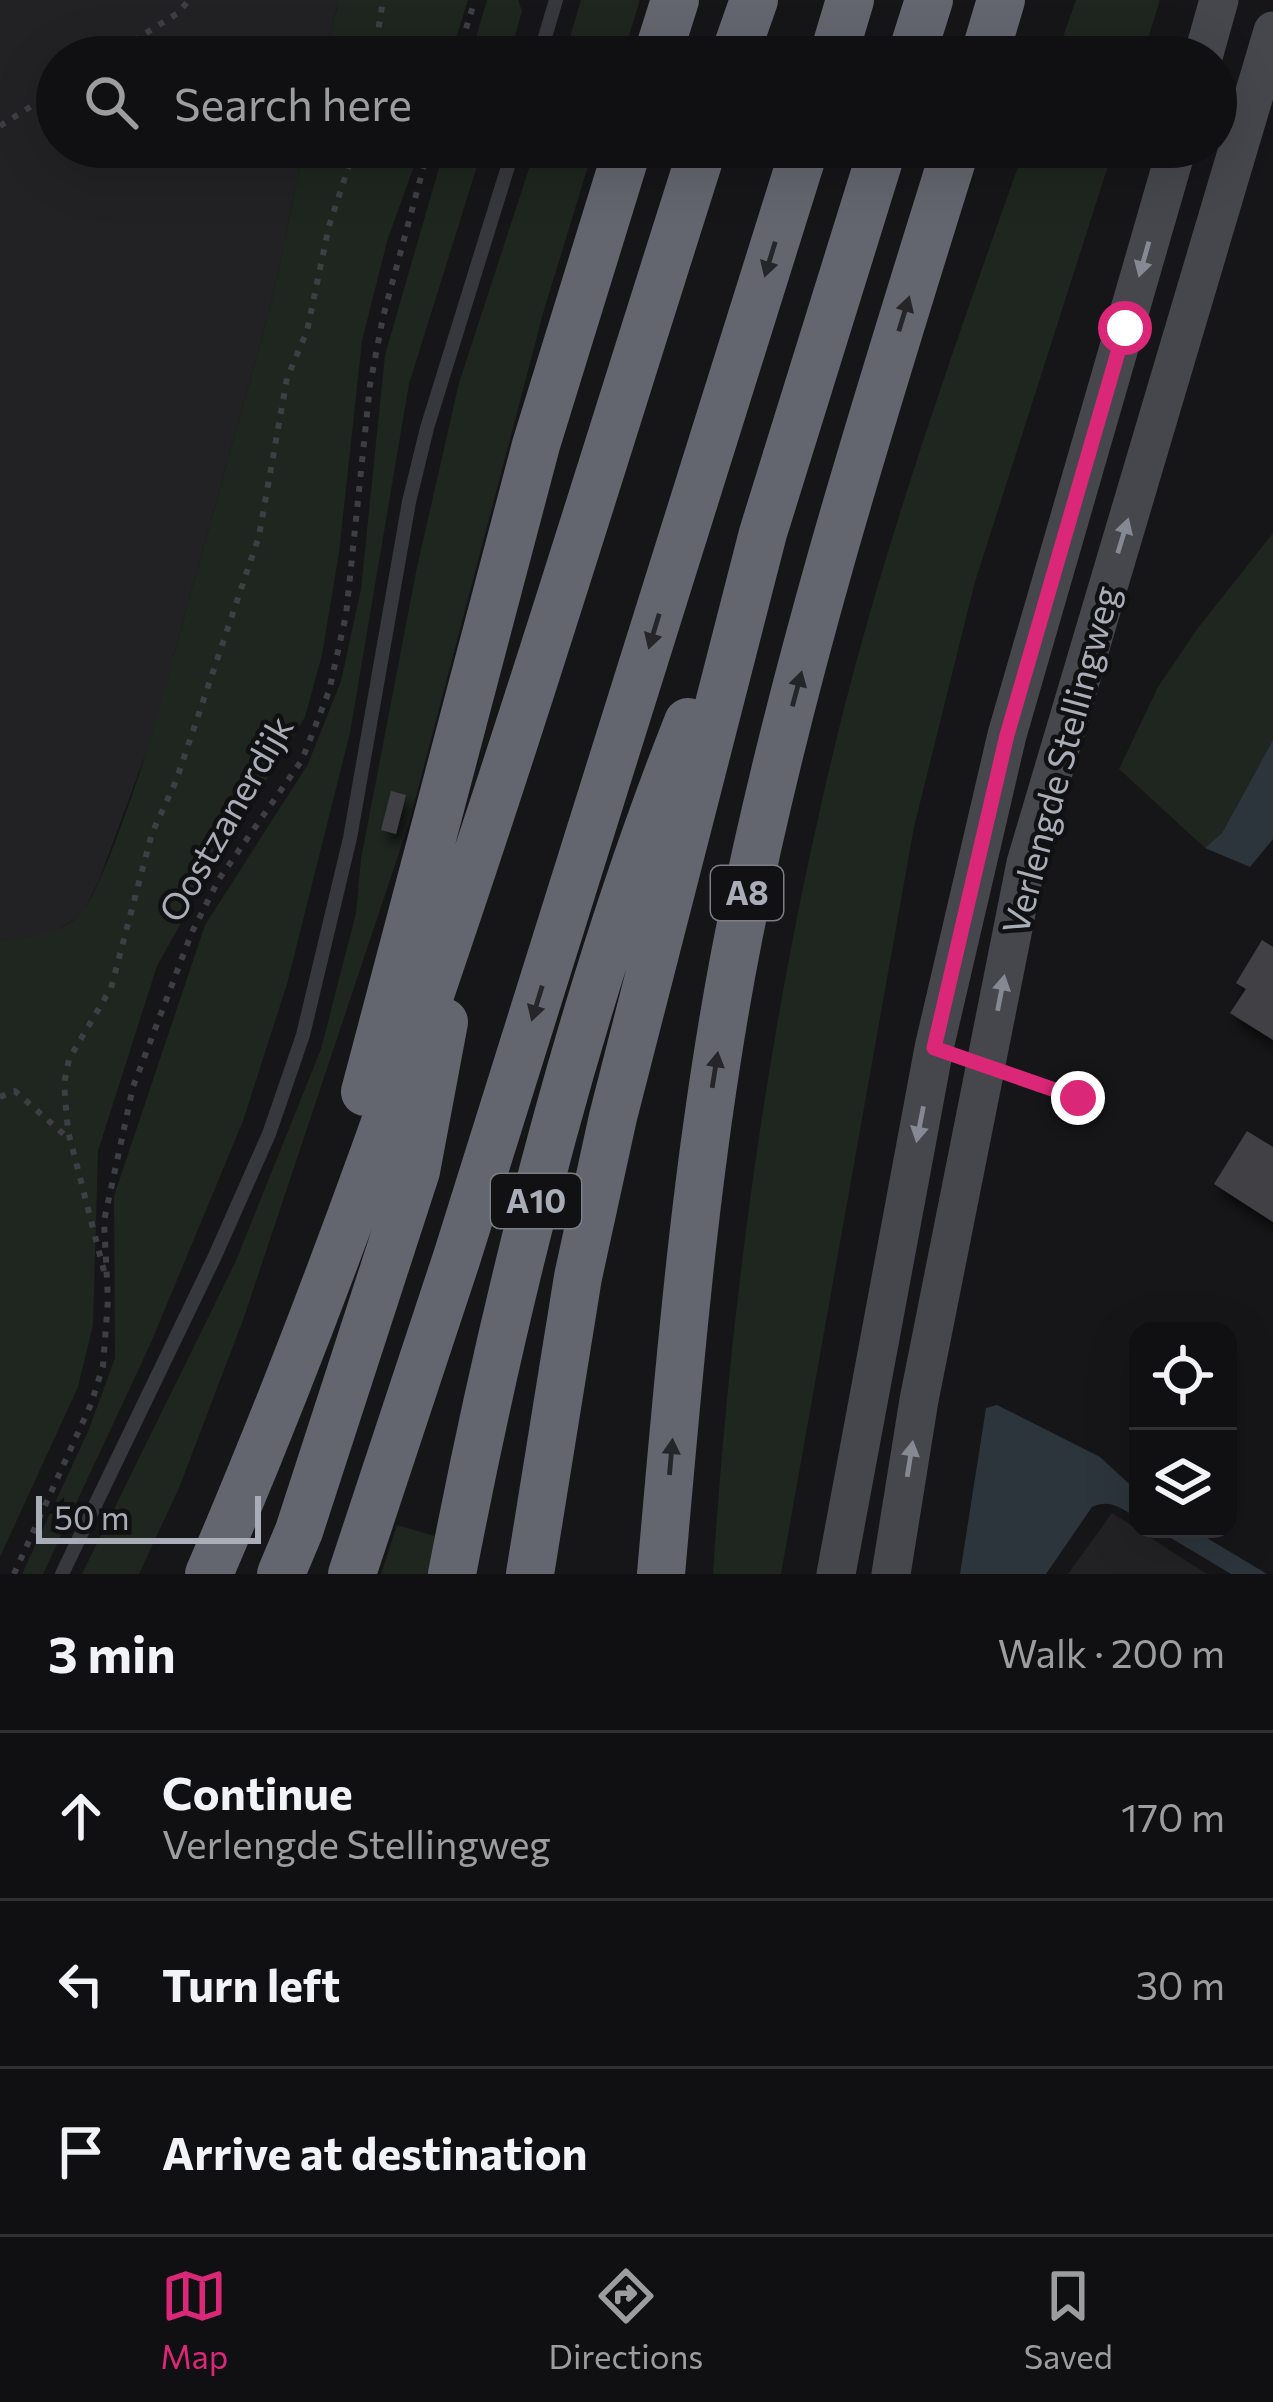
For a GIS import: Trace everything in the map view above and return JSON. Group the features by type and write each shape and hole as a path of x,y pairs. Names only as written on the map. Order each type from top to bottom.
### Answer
{"highway":[{"path":"664,36 675,0"},
{"path":"741,36 754,0"},
{"path":"839,36 850,0"},
{"path":"918,36 929,0"},
{"path":"990,36 1001,0"},
{"path":"305,1330 536,445 622,168"},
{"path":"209,1574 305,1330 473,872 696,168"},
{"path":"352,1574 457,1257 798,168"},
{"name":"A10","path":"530,1574 578,1277 613,1117 763,533 877,168"},
{"name":"A8","path":"661,1574 695,1198 738,936 827,571 950,168"},
{"name":"A10","path":"452,1574 478,1436 541,1179 644,834 763,533"},
{"path":"281,1574 416,1171 473,872"}],"main road":[{"path":"1209,36 1220,0"},
{"name":"Verlengde Stellingweg","path":"1237,152 1273,31"},
{"name":"Verlengde Stellingweg","path":"836,1574 934,1048 1007,735 1171,168"},
{"name":"Verlengde Stellingweg","path":"891,1574 920,1400 1026,863 1232,168"}],"lane":[{"path":"545,36 556,0"},
{"path":"62,1574 214,1256 268,1134 303,1035 350,838 422,447 508,168"},
{"path":"934,1048 1078,1098"}],"path":[{"path":"141,36 178,13 189,0"},
{"path":"377,36 383,0"},
{"path":"464,36 475,0"},
{"path":"0,126 36,103"},
{"path":"107,1281 72,1140 64,1084 69,1059 111,988 152,833 176,781 259,536 287,378 307,332 329,226 349,168"},
{"name":"Oostzanerdijk","path":"14,1574 91,1405 103,1366 104,1221 134,1087 150,1042 201,914 219,879 302,760 329,691 346,615 370,385 383,316 423,168"},
{"path":"0,1097 15,1091 72,1140"}],"shaded area":[{"path":"0,0 339,0 330,36 36,36 36,168 300,168 272,301 165,701 100,878 82,915 49,935 0,941"},
{"path":"339,0 468,0 457,36 330,36"},
{"path":"487,0 518,0 522,11 515,36 476,36"},
{"path":"581,0 640,0 629,36 570,36"},
{"path":"1076,0 1160,0 1149,36 1063,36"},
{"path":"300,168 413,168 388,238 362,341 339,553 322,655 305,717 157,966 98,1151 93,1325 78,1387 0,1557 0,941 51,932 69,923 89,902 102,874 159,712 272,301"},
{"path":"439,168 476,168 409,384 350,733 287,984 243,1121 150,1345 43,1574 22,1574 89,1429 115,1358 114,1196 205,925 308,764 341,681 361,589 385,355"},
{"path":"529,168 588,168 544,310 409,823 243,1320 179,1488 139,1574 82,1574 235,1263 321,1049 356,913 361,859 417,567 459,383"},
{"path":"1018,168 1107,168 975,582 914,827 781,1574 713,1574 742,1258 792,944 856,662 948,366"},
{"path":"1273,533 1273,740 1222,833 1205,848 1119,769 1158,687"},
{"path":"1273,740 1273,839 1250,867 1205,848 1222,833"},
{"path":"997,1405 1100,1457 1129,1484 1129,1513 1110,1504 1092,1507 1046,1574 960,1574 986,1408"},
{"path":"1112,1513 1129,1524 1129,1538 1151,1538 1207,1574 1068,1574"},
{"path":"397,1525 435,1536 428,1574 381,1574"},
{"path":"1171,1538 1207,1538 1267,1574 1231,1574"}],"building":[{"path":"391,791 406,795 396,834 381,830"},
{"path":"1262,940 1273,947 1273,1040 1230,1013 1246,989 1236,983"},
{"path":"1247,1131 1273,1147 1273,1222 1214,1184"}],"route":[{"path":"1078,1098 934,1048 1007,735 1125,328"}]}
